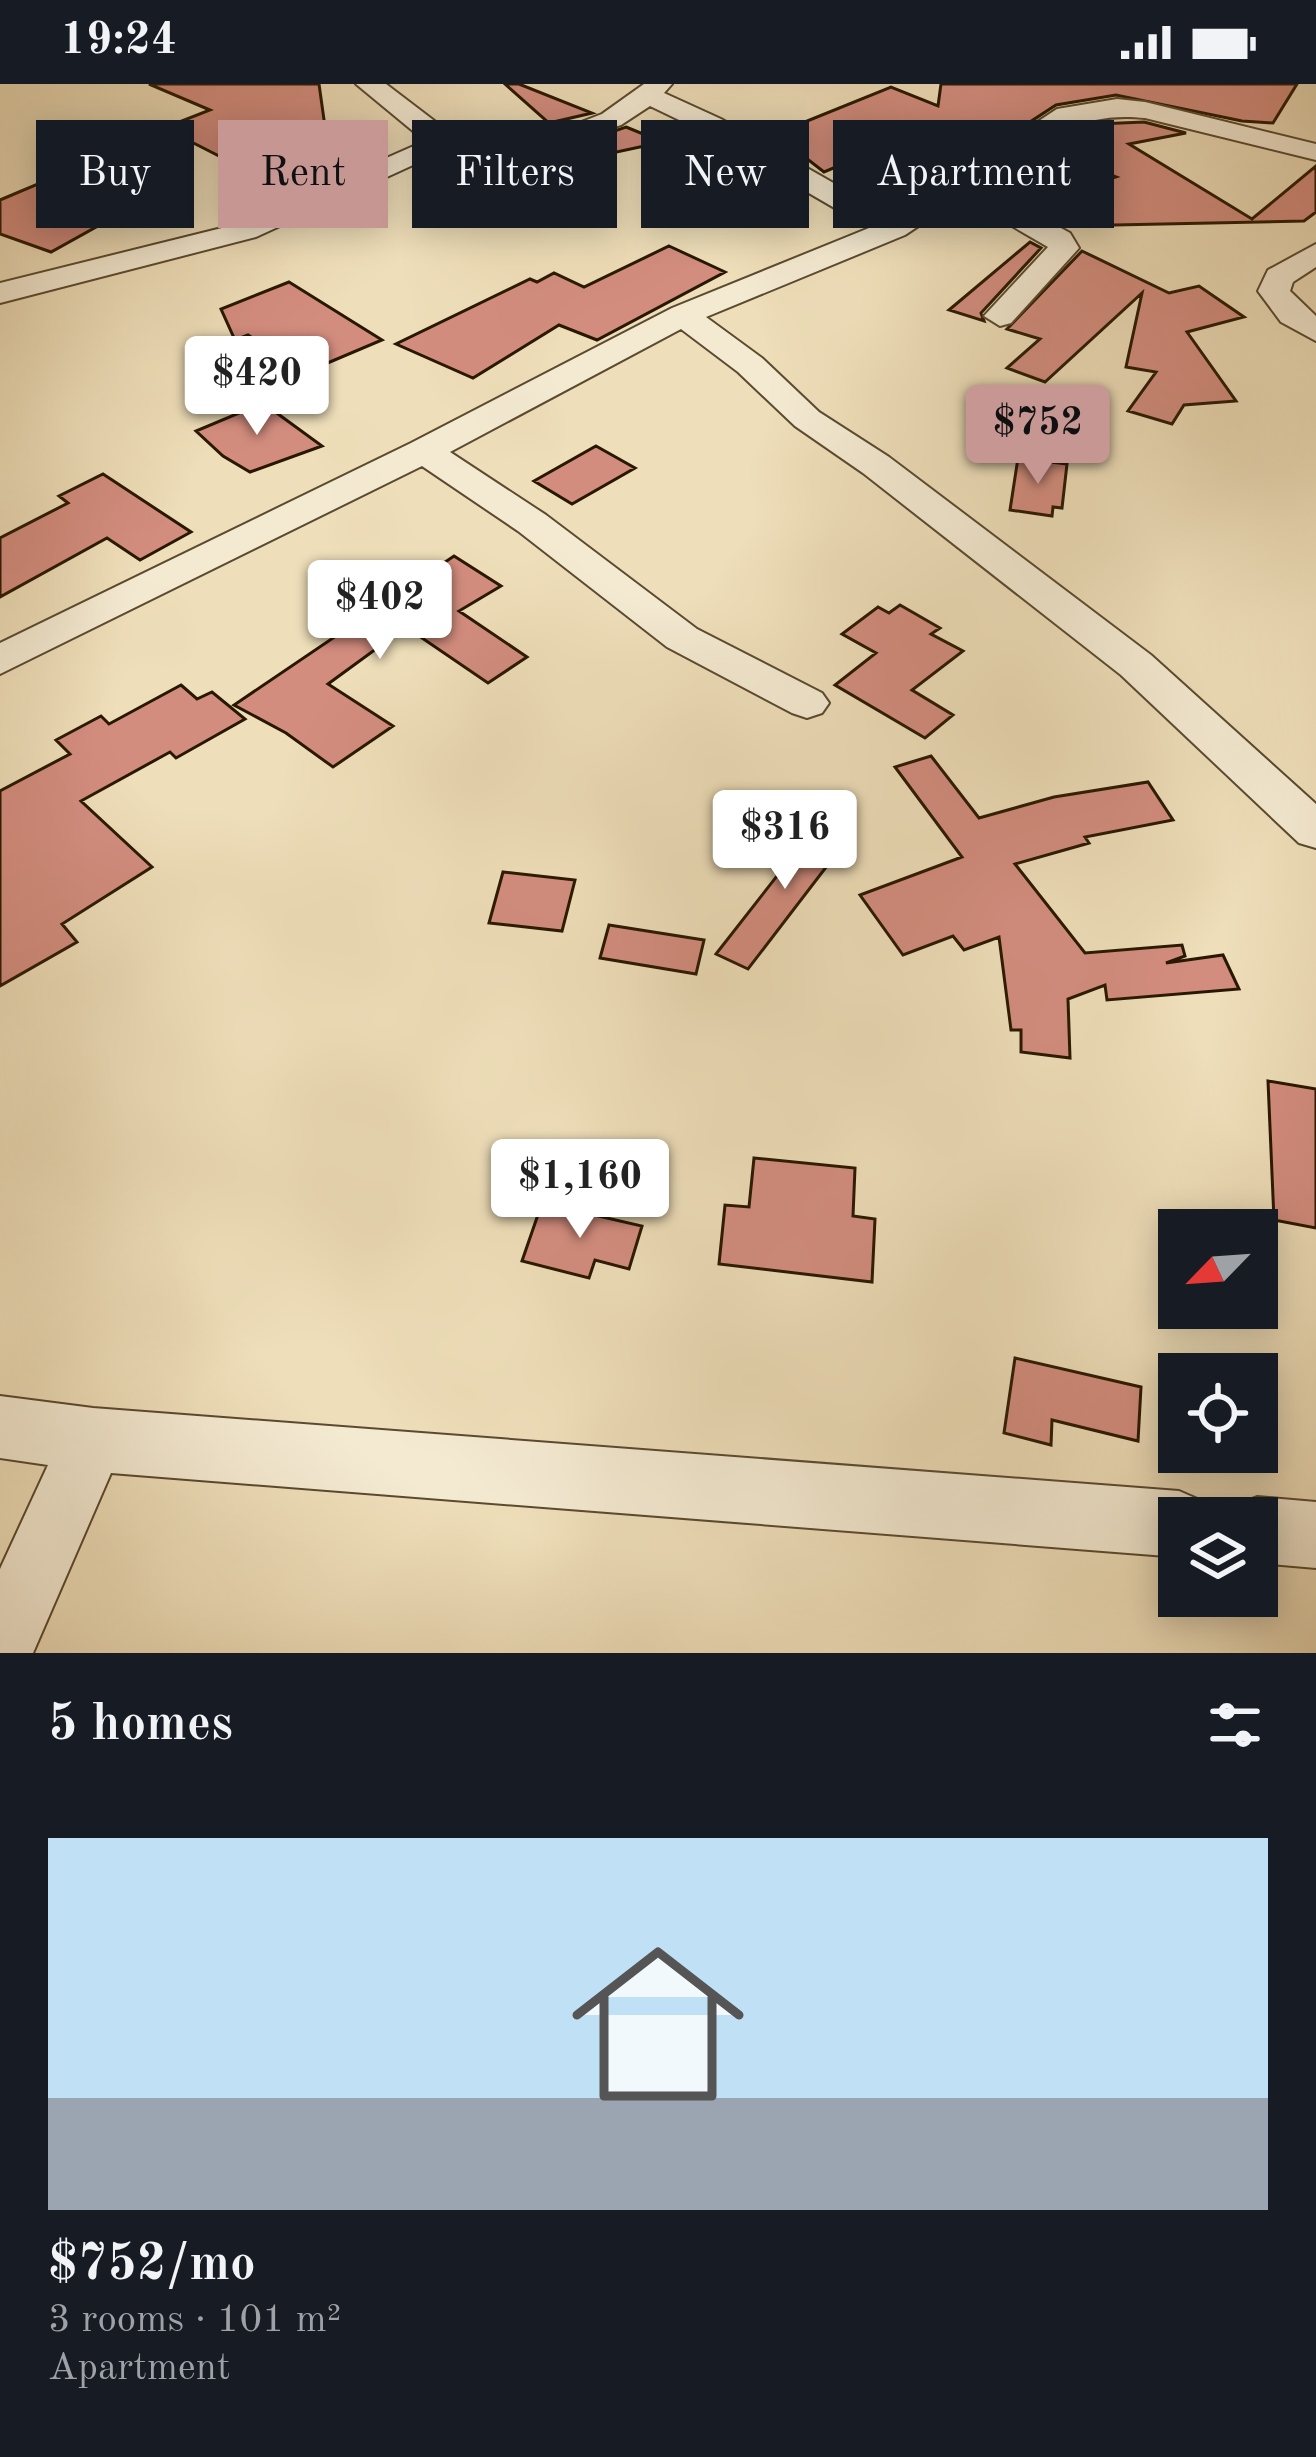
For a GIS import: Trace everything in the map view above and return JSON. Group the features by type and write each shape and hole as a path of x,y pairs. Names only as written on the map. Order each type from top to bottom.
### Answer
{"street":[{"path":"369,84 421,120"},
{"path":"609,120 654,90 816,189 895,229"},
{"path":"1058,120 1085,110 1144,110 1316,152"},
{"path":"0,293 207,243 248,228"},
{"path":"1000,316 1064,248 1039,228"},
{"path":"0,660 424,451 682,316 895,229"},
{"path":"1316,253 1279,277 1274,291 1292,315 1316,331"},
{"path":"682,316 750,365 806,419 876,465 1136,665 1316,831"},
{"path":"424,451 532,523 682,638 807,703"},
{"path":"0,1426 94,1440 1158,1522"},
{"path":"0,1646 94,1440"},
{"path":"1278,1532 1316,1535"}],"building":[{"path":"149,84 319,84 324,120 218,120 218,155 194,143 194,120 184,120 210,110"},
{"path":"505,84 519,84 592,113 546,120"},
{"path":"941,84 1297,84 1273,123 1116,95 1056,105 1033,120 833,120 833,168 824,172 809,160 809,120 891,87 938,106"},
{"path":"1144,122 1186,133 1129,144 1252,219 1316,166 1316,212 1304,221 1114,225 1114,123"},
{"path":"626,127 641,133 641,147 617,152 617,130"},
{"path":"36,185 36,228 94,228 51,252 0,234 0,200"},
{"path":"1030,242 1041,248 981,313 984,321 949,310"},
{"path":"669,246 725,272 597,340 559,325 473,378 396,344 530,279 537,282 554,273 584,287"},
{"path":"1082,251 1169,293 1199,286 1244,317 1187,332 1236,401 1184,405 1172,424 1128,411 1156,372 1126,367 1142,293 1045,382 1007,368 1040,339 1007,329"},
{"path":"289,282 382,340 304,373 248,335 235,340 221,309"},
{"path":"263,403 322,446 250,472 196,431"},
{"path":"596,446 635,468 572,504 534,481"},
{"path":"1018,458 1067,464 1062,508 1053,507 1052,516 1010,510"},
{"path":"103,474 191,532 140,560 107,538 0,597 0,538 68,503 59,496"},
{"path":"454,556 501,586 459,611 527,657 488,683 406,627 328,684 393,726 333,767 286,733 234,705"},
{"path":"900,605 940,628 931,634 963,651 912,690 953,715 925,738 835,685 876,653 842,634 878,607 889,613"},
{"path":"181,685 197,699 212,692 245,719 176,758 170,752 81,801 152,867 62,924 77,942 0,986 0,791 70,754 56,740 101,716 109,724"},
{"path":"931,756 979,818 1054,797 1148,782 1173,820 1085,837 1089,843 1015,864 1085,953 1182,945 1185,956 1166,963 1223,955 1239,989 1107,1000 1105,985 1068,999 1070,1058 1021,1052 1021,1030 1011,1030 999,937 964,950 953,936 903,955 860,895 962,857 895,767"},
{"path":"827,812 853,832 748,969 716,954"},
{"path":"503,872 575,880 562,931 489,923"},
{"path":"609,925 704,940 696,974 600,958"},
{"path":"1268,1081 1316,1089 1316,1228 1278,1221 1278,1209 1274,1209"},
{"path":"754,1158 855,1168 853,1216 875,1219 872,1282 719,1264 725,1205 749,1207"},
{"path":"542,1203 642,1226 629,1269 595,1260 589,1278 522,1261"},
{"path":"1015,1358 1141,1387 1138,1441 1052,1420 1051,1445 1004,1433"}]}
